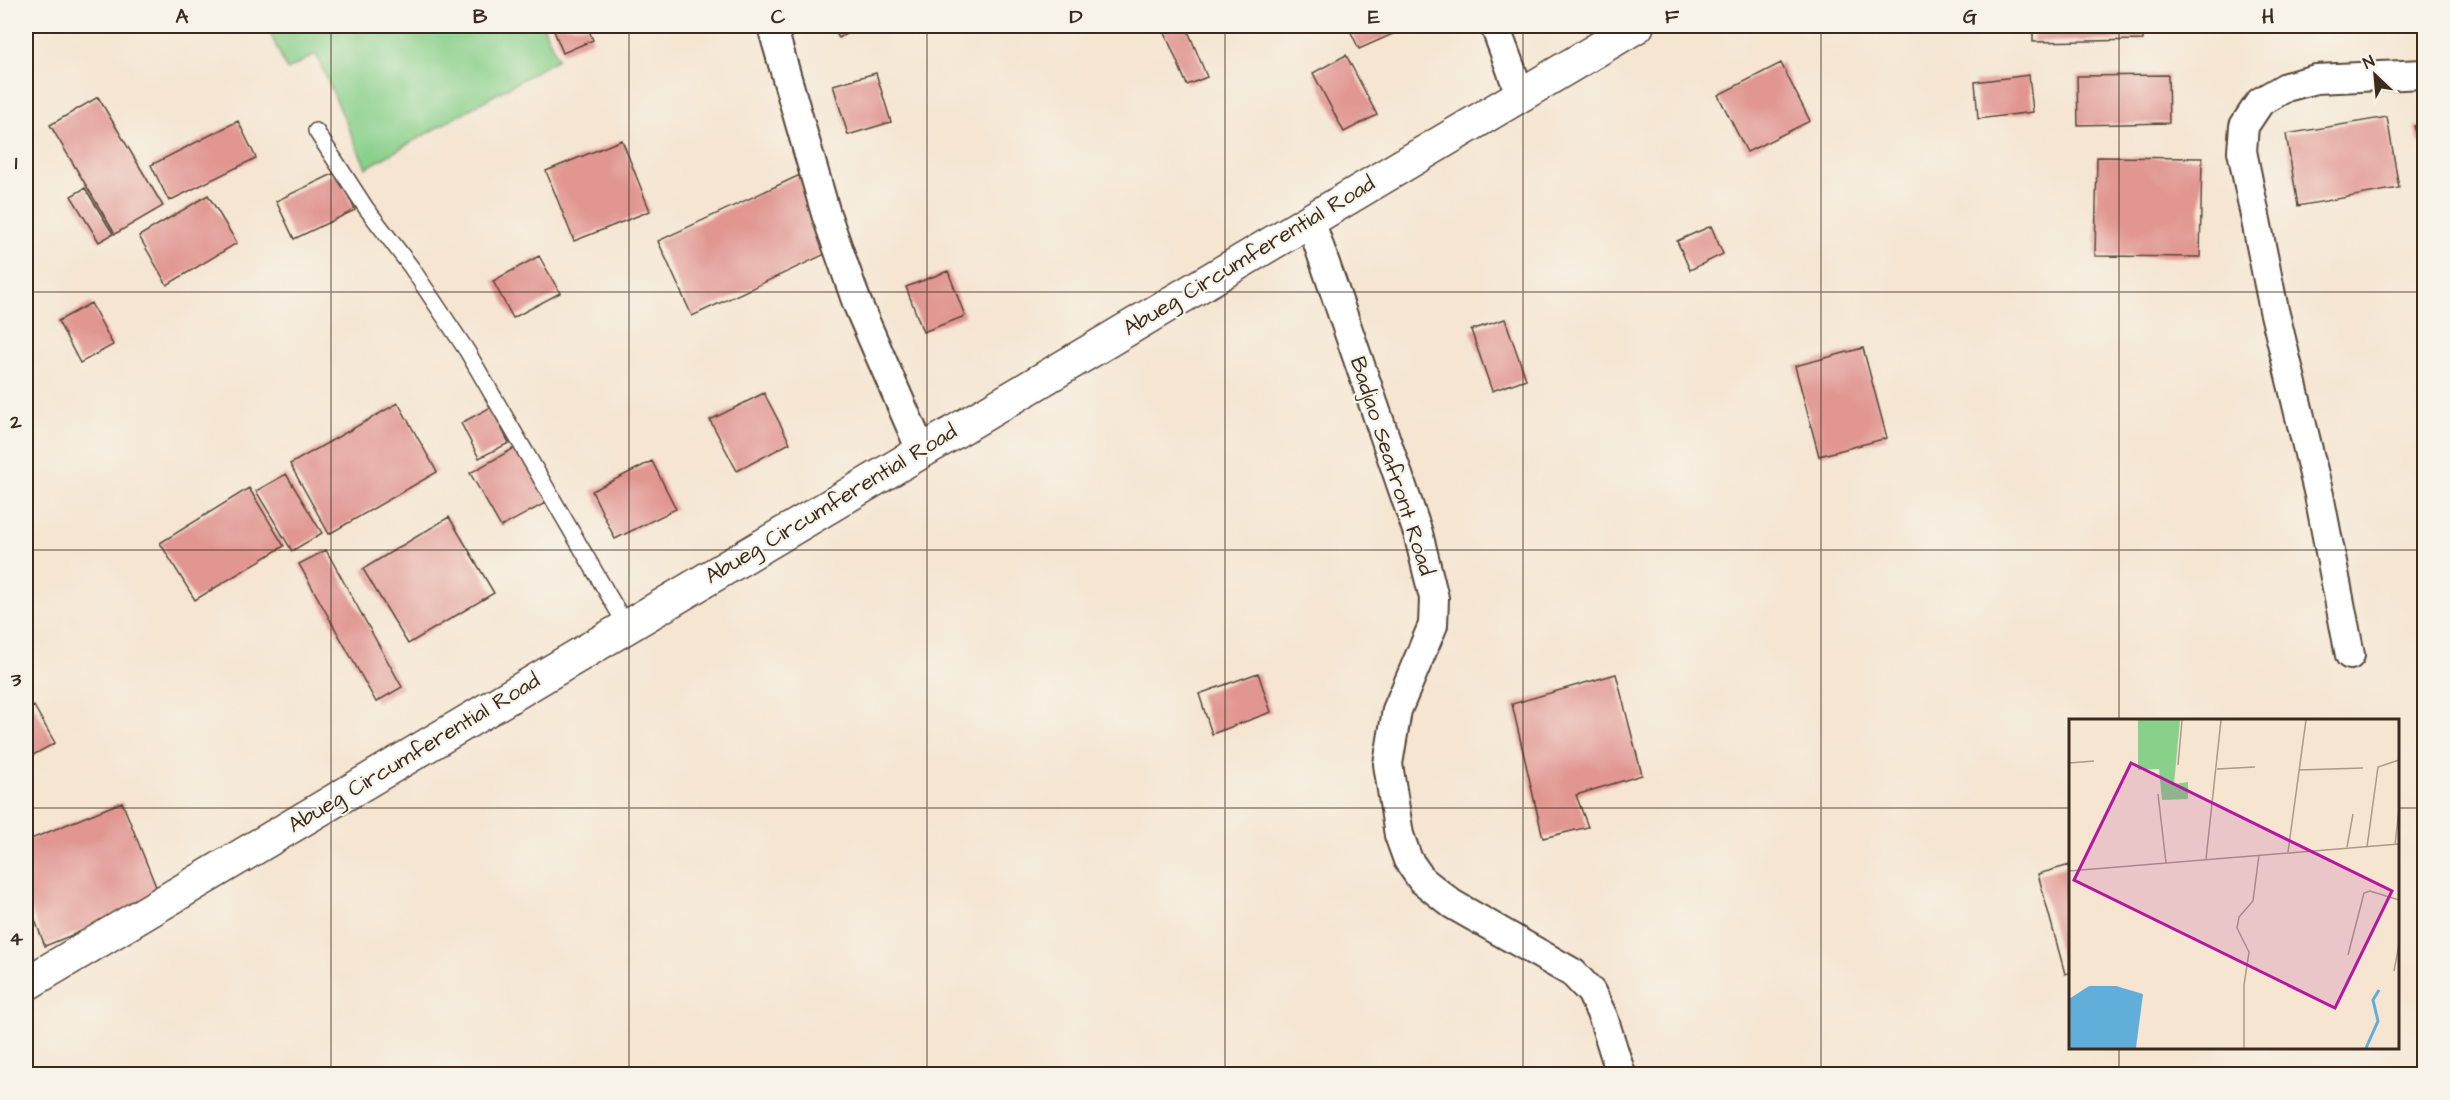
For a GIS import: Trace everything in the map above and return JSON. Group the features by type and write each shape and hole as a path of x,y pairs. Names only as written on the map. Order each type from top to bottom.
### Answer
{"street":[{"path":"772,26 826,214 845,270 921,450"},
{"path":"1495,26 1520,94"},
{"name":"Abueg Circumferential Road","path":"26,984 1637,26"},
{"path":"2350,655 2319,495 2274,310 2241,151 2244,126 2260,102 2286,87 2316,80 2424,74"},
{"name":"Badjao Seafront Road","path":"1310,220 1418,533 1434,598 1432,625 1397,710 1388,764 1399,835 1408,860 1422,880 1452,904 1573,973 1591,992 1603,1017 1621,1074"}],"lane":[{"path":"316,131 366,208 411,267 467,351 627,627"}],"green space":[{"path":"267,26 543,26 558,59 366,168 316,54 287,70"}],"building":[{"path":"552,26 587,26 593,40 563,53"},
{"path":"831,26 860,26 839,38"},
{"path":"1162,26 1186,26 1207,77 1187,85"},
{"path":"1348,26 1400,26 1402,30 1359,49"},
{"path":"2033,26 2142,26 2143,40 2033,42"},
{"path":"1346,55 1377,115 1344,132 1313,73"},
{"path":"1781,63 1810,121 1747,152 1718,95"},
{"path":"876,73 891,122 848,135 833,85"},
{"path":"2029,75 2033,112 1978,119 1975,82"},
{"path":"2168,75 2169,123 2078,125 2077,76"},
{"path":"98,97 163,206 115,234 50,125"},
{"path":"2387,117 2399,188 2298,206 2286,134"},
{"path":"238,121 256,158 169,201 151,165"},
{"path":"2424,124 2424,142 2419,143 2414,126"},
{"path":"622,140 650,211 574,241 546,171"},
{"path":"2097,157 2202,158 2200,257 2095,256"},
{"path":"337,172 355,210 294,239 276,201"},
{"path":"800,175 834,250 692,316 658,241"},
{"path":"85,188 113,234 99,242 71,196"},
{"path":"208,195 237,243 167,285 139,236"},
{"path":"1711,226 1723,254 1690,270 1677,241"},
{"path":"539,256 560,293 513,318 493,281"},
{"path":"948,271 965,316 923,332 906,287"},
{"path":"91,303 113,345 80,363 58,321"},
{"path":"1505,319 1526,379 1492,391 1471,330"},
{"path":"1863,348 1887,438 1819,456 1795,366"},
{"path":"764,393 790,443 737,471 710,420"},
{"path":"398,403 437,472 329,534 290,464"},
{"path":"491,407 509,443 479,458 461,423"},
{"path":"518,446 549,501 501,527 470,473"},
{"path":"652,461 676,509 615,539 592,491"},
{"path":"286,474 322,533 292,551 256,491"},
{"path":"249,488 284,546 195,600 160,543"},
{"path":"449,517 494,593 408,644 363,569"},
{"path":"326,550 402,687 376,702 299,564"},
{"path":"1258,673 1271,712 1212,734 1199,694"},
{"path":"1616,674 1642,775 1576,795 1588,827 1543,838 1512,704"},
{"path":"34,706 55,743 26,759 26,711"},
{"path":"122,802 161,899 45,946 26,897 26,841"},
{"path":"2069,865 2069,973 2065,974 2038,874"}]}
